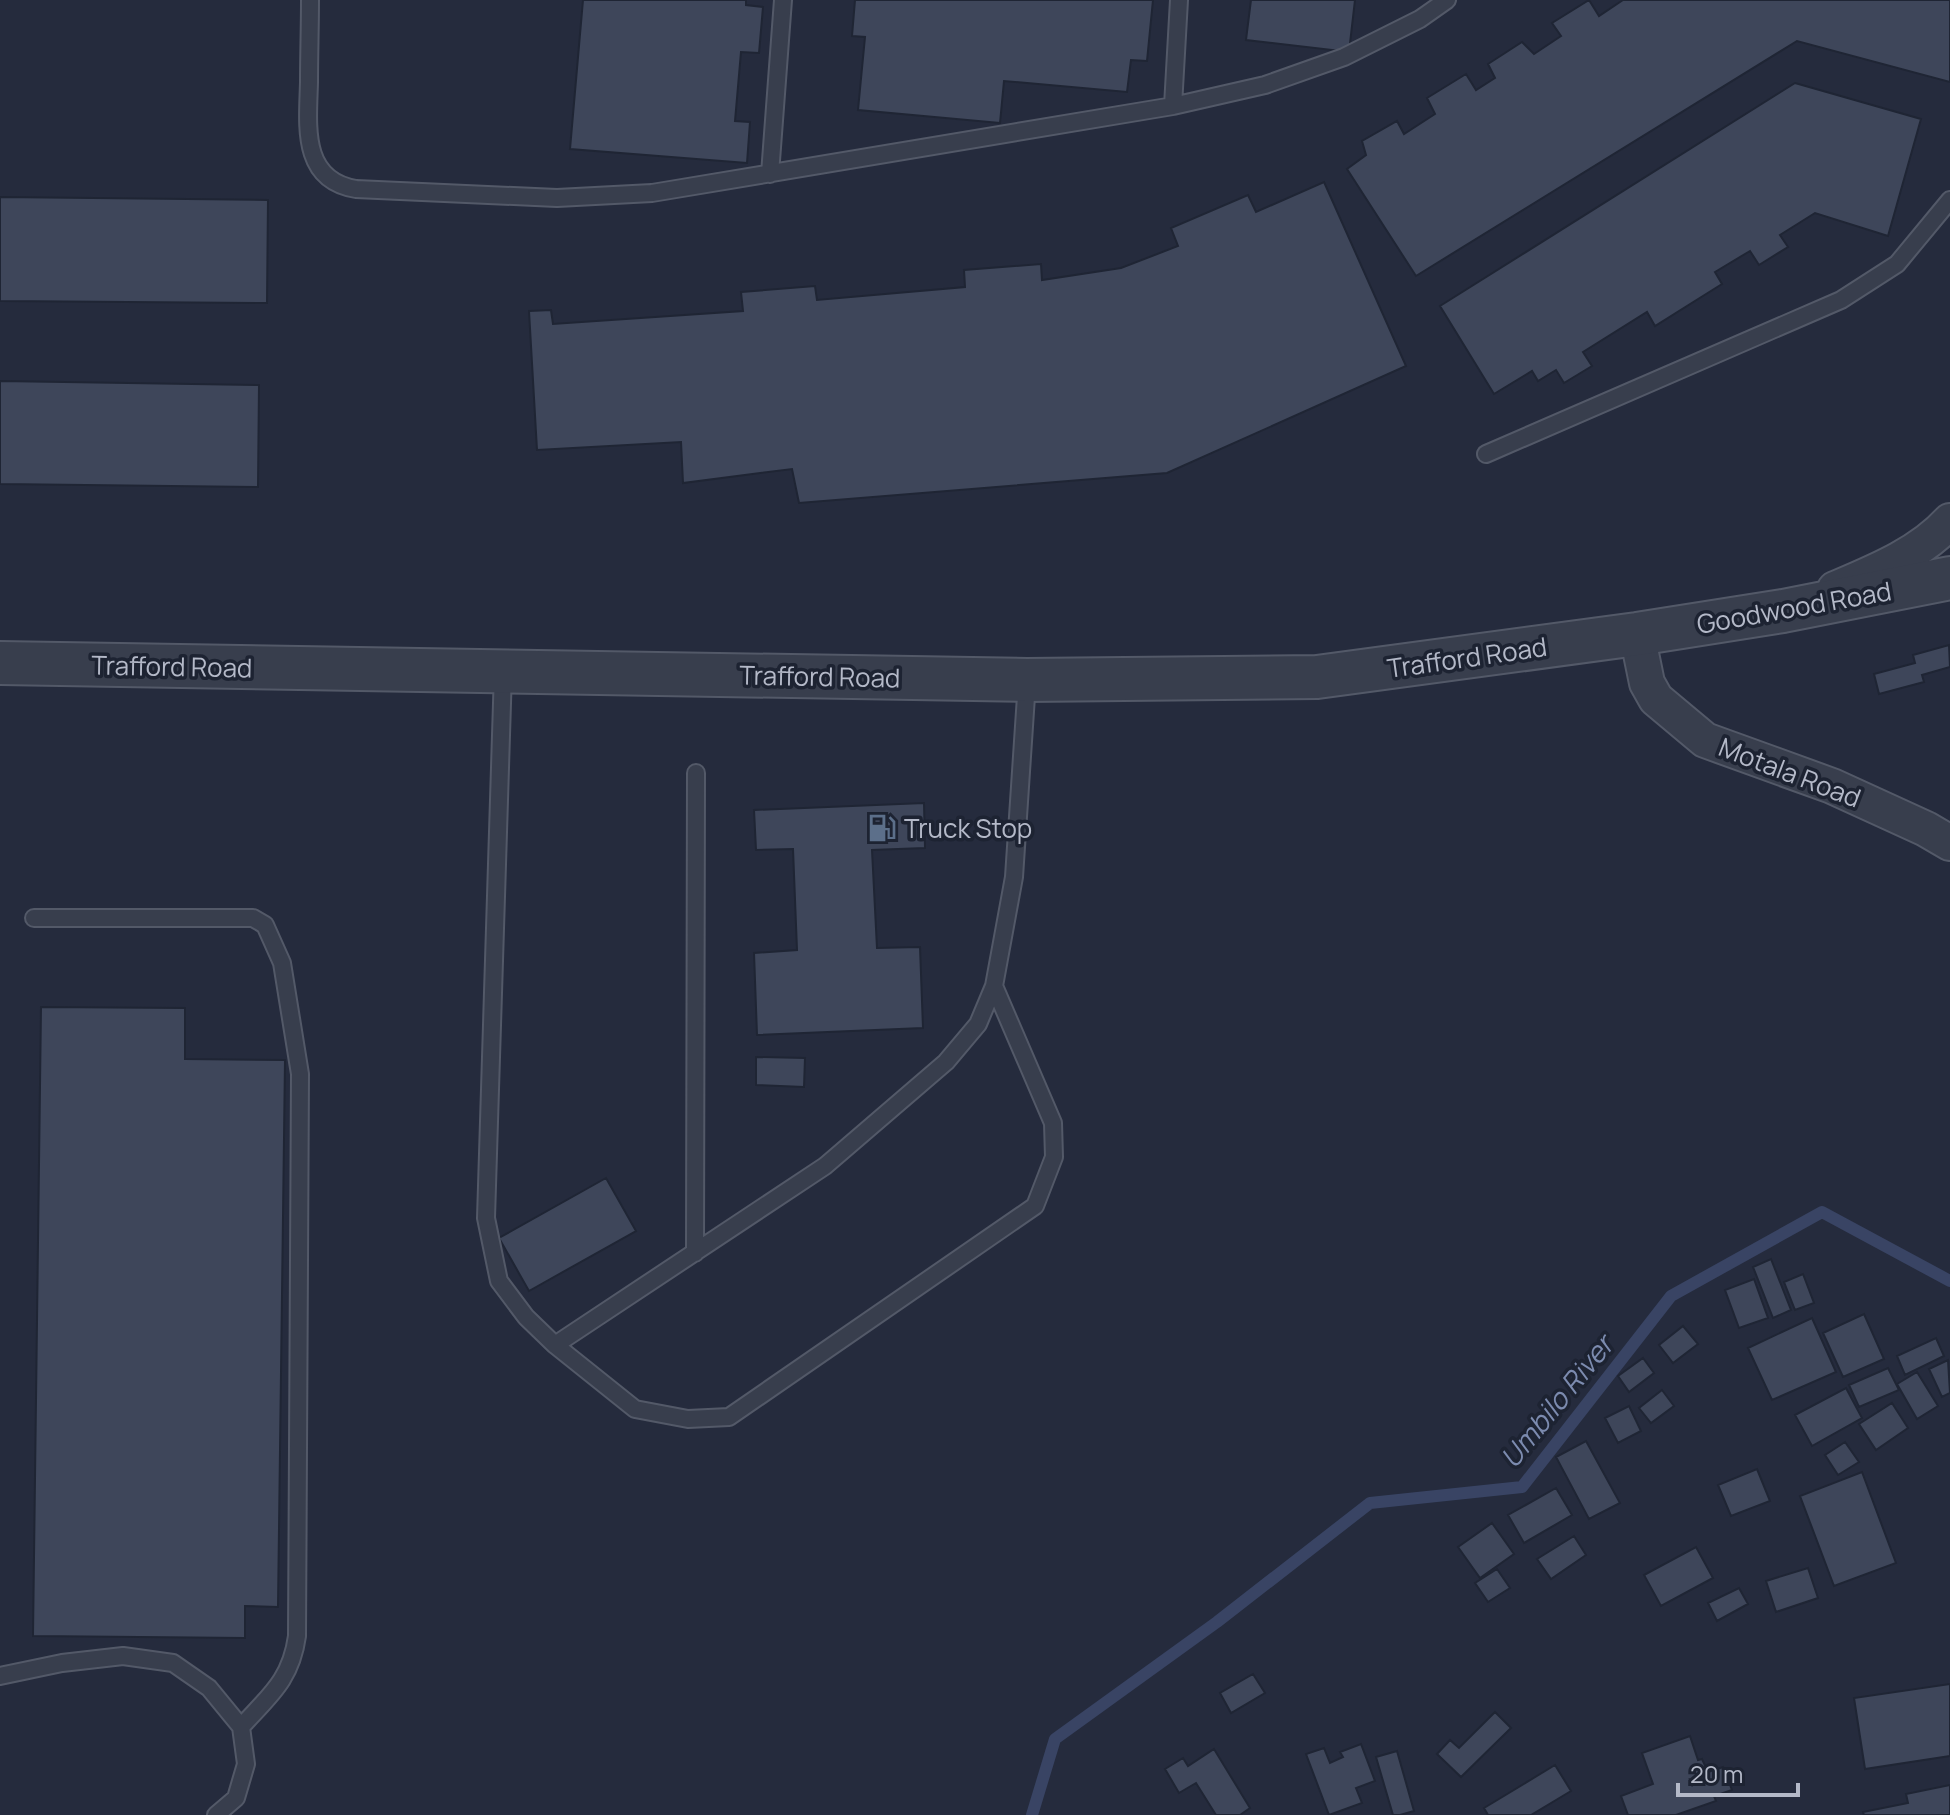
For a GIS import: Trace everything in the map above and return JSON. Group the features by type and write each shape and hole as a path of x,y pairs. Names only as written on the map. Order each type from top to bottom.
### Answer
{"street":[{"path":"1783,611 1886,567 1950,521"},
{"name":"Goodwood Road","path":"1637,634 1783,611 1950,578"},
{"name":"Trafford Road","path":"0,663 1027,680 1317,677 1637,634"},
{"name":"Motala Road","path":"1637,634 1647,683 1656,699 1705,740 1832,786 1950,843"}],"lane":[{"path":"310,0 308,137 319,166 341,186 557,198 652,193 1173,106 1265,85 1344,57 1420,19 1447,0"},
{"path":"770,174 783,0"},
{"path":"1173,106 1179,0"},
{"path":"1486,454 1841,300 1897,264 1950,200"},
{"path":"503,671 486,1218 499,1281 526,1317 555,1345 635,1409 688,1419 729,1417 1035,1206 1054,1157 1053,1123 994,986"},
{"path":"555,1345 825,1166 946,1062 978,1024 994,986 1014,877 1027,680"},
{"path":"695,1253 696,773"},
{"path":"34,918 253,918 265,925 282,963 300,1074 297,1636 294,1656 284,1680 241,1727"},
{"path":"0,1676 62,1663 123,1656 173,1663 209,1688 241,1727 246,1764 236,1798 216,1815"}],"building":[{"path":"583,0 746,0 746,5 763,7 759,53 741,52 735,121 750,122 747,163 570,149"},
{"path":"855,0 1153,0 1147,61 1131,60 1127,92 1004,81 1000,123 858,110 865,37 852,36"},
{"path":"1251,0 1355,0 1349,52 1246,40"},
{"path":"1589,0 1599,16 1623,0 1950,0 1950,82 1797,41 1416,276 1347,169 1366,155 1362,141 1397,121 1404,134 1435,114 1427,98 1466,74 1476,90 1495,78 1488,64 1522,42 1534,54 1561,36 1552,23"},
{"path":"1795,83 1921,119 1888,236 1815,213 1780,235 1788,247 1759,265 1750,251 1715,272 1722,284 1655,326 1647,312 1583,352 1592,366 1564,383 1556,370 1538,381 1532,371 1494,394 1440,306"},
{"path":"1324,182 1406,366 1167,473 799,503 792,469 683,483 681,442 537,450 529,311 551,310 553,324 743,311 741,292 815,286 817,300 965,287 964,270 1041,264 1042,280 1121,268 1178,246 1171,228 1248,195 1256,212"},
{"path":"0,197 268,200 267,303 0,301"},
{"path":"0,381 259,385 258,487 0,484"},
{"path":"1949,645 1950,667 1922,675 1924,682 1879,694 1874,674 1915,663 1913,655"},
{"path":"924,803 925,848 872,850 877,948 920,947 923,1028 757,1035 754,953 797,950 793,849 756,850 754,810"},
{"path":"41,1007 185,1008 185,1059 285,1060 278,1607 245,1606 245,1638 33,1636"},
{"path":"756,1057 805,1058 804,1087 756,1085"},
{"path":"606,1178 636,1231 529,1291 499,1238"},
{"path":"1771,1259 1791,1310 1773,1318 1753,1267"},
{"path":"1803,1274 1814,1303 1795,1310 1784,1282"},
{"path":"1754,1279 1768,1318 1739,1328 1725,1290"},
{"path":"1864,1314 1884,1359 1843,1377 1823,1333"},
{"path":"1812,1318 1836,1372 1772,1400 1748,1348"},
{"path":"1683,1326 1698,1344 1673,1363 1659,1345"},
{"path":"1936,1338 1944,1356 1905,1375 1897,1356"},
{"path":"1643,1358 1654,1373 1629,1392 1618,1376"},
{"path":"1948,1360 1950,1393 1942,1397 1929,1369"},
{"path":"1888,1368 1899,1390 1859,1407 1849,1385"},
{"path":"1917,1372 1938,1406 1917,1419 1897,1384"},
{"path":"1846,1388 1862,1418 1812,1446 1795,1415"},
{"path":"1662,1390 1674,1406 1651,1423 1639,1408"},
{"path":"1892,1403 1908,1428 1876,1450 1859,1424"},
{"path":"1629,1406 1641,1431 1618,1443 1605,1418"},
{"path":"1586,1441 1620,1503 1589,1519 1556,1457"},
{"path":"1845,1442 1859,1462 1838,1475 1825,1455"},
{"path":"1757,1469 1770,1501 1731,1516 1718,1485"},
{"path":"1862,1472 1896,1563 1834,1586 1800,1496"},
{"path":"1556,1488 1572,1515 1524,1543 1508,1515"},
{"path":"1492,1523 1514,1554 1480,1578 1458,1547"},
{"path":"1574,1536 1586,1555 1551,1579 1537,1559"},
{"path":"1696,1547 1713,1578 1661,1606 1644,1575"},
{"path":"1808,1568 1818,1598 1776,1612 1766,1581"},
{"path":"1497,1569 1510,1588 1488,1602 1475,1583"},
{"path":"1739,1588 1748,1604 1717,1621 1708,1603"},
{"path":"1253,1674 1265,1693 1231,1713 1220,1693"},
{"path":"1950,1684 1950,1756 1865,1769 1854,1698"},
{"path":"1495,1712 1511,1728 1461,1777 1437,1754 1450,1740 1459,1748"},
{"path":"1690,1736 1698,1760 1702,1759 1708,1772 1723,1767 1732,1790 1714,1796 1716,1801 1676,1815 1628,1815 1621,1796 1653,1784 1642,1753"},
{"path":"1361,1744 1375,1781 1356,1788 1362,1803 1329,1815 1306,1754 1324,1748 1330,1763 1343,1757 1340,1752"},
{"path":"1214,1749 1250,1808 1240,1815 1216,1815 1196,1783 1179,1793 1165,1769 1183,1758 1188,1766"},
{"path":"1397,1751 1414,1811 1393,1815 1376,1757"},
{"path":"1555,1765 1571,1791 1531,1815 1488,1815 1484,1808"},
{"path":"1950,1785 1950,1815 1864,1815 1863,1812 1908,1803 1906,1794"}],"waterway":[{"name":"Umbilo River","path":"1032,1815 1055,1739 1217,1622 1370,1503 1522,1487 1671,1296 1822,1212 1950,1281"}],"place":[{"name":"Truck Stop","path":"882,828"}]}
